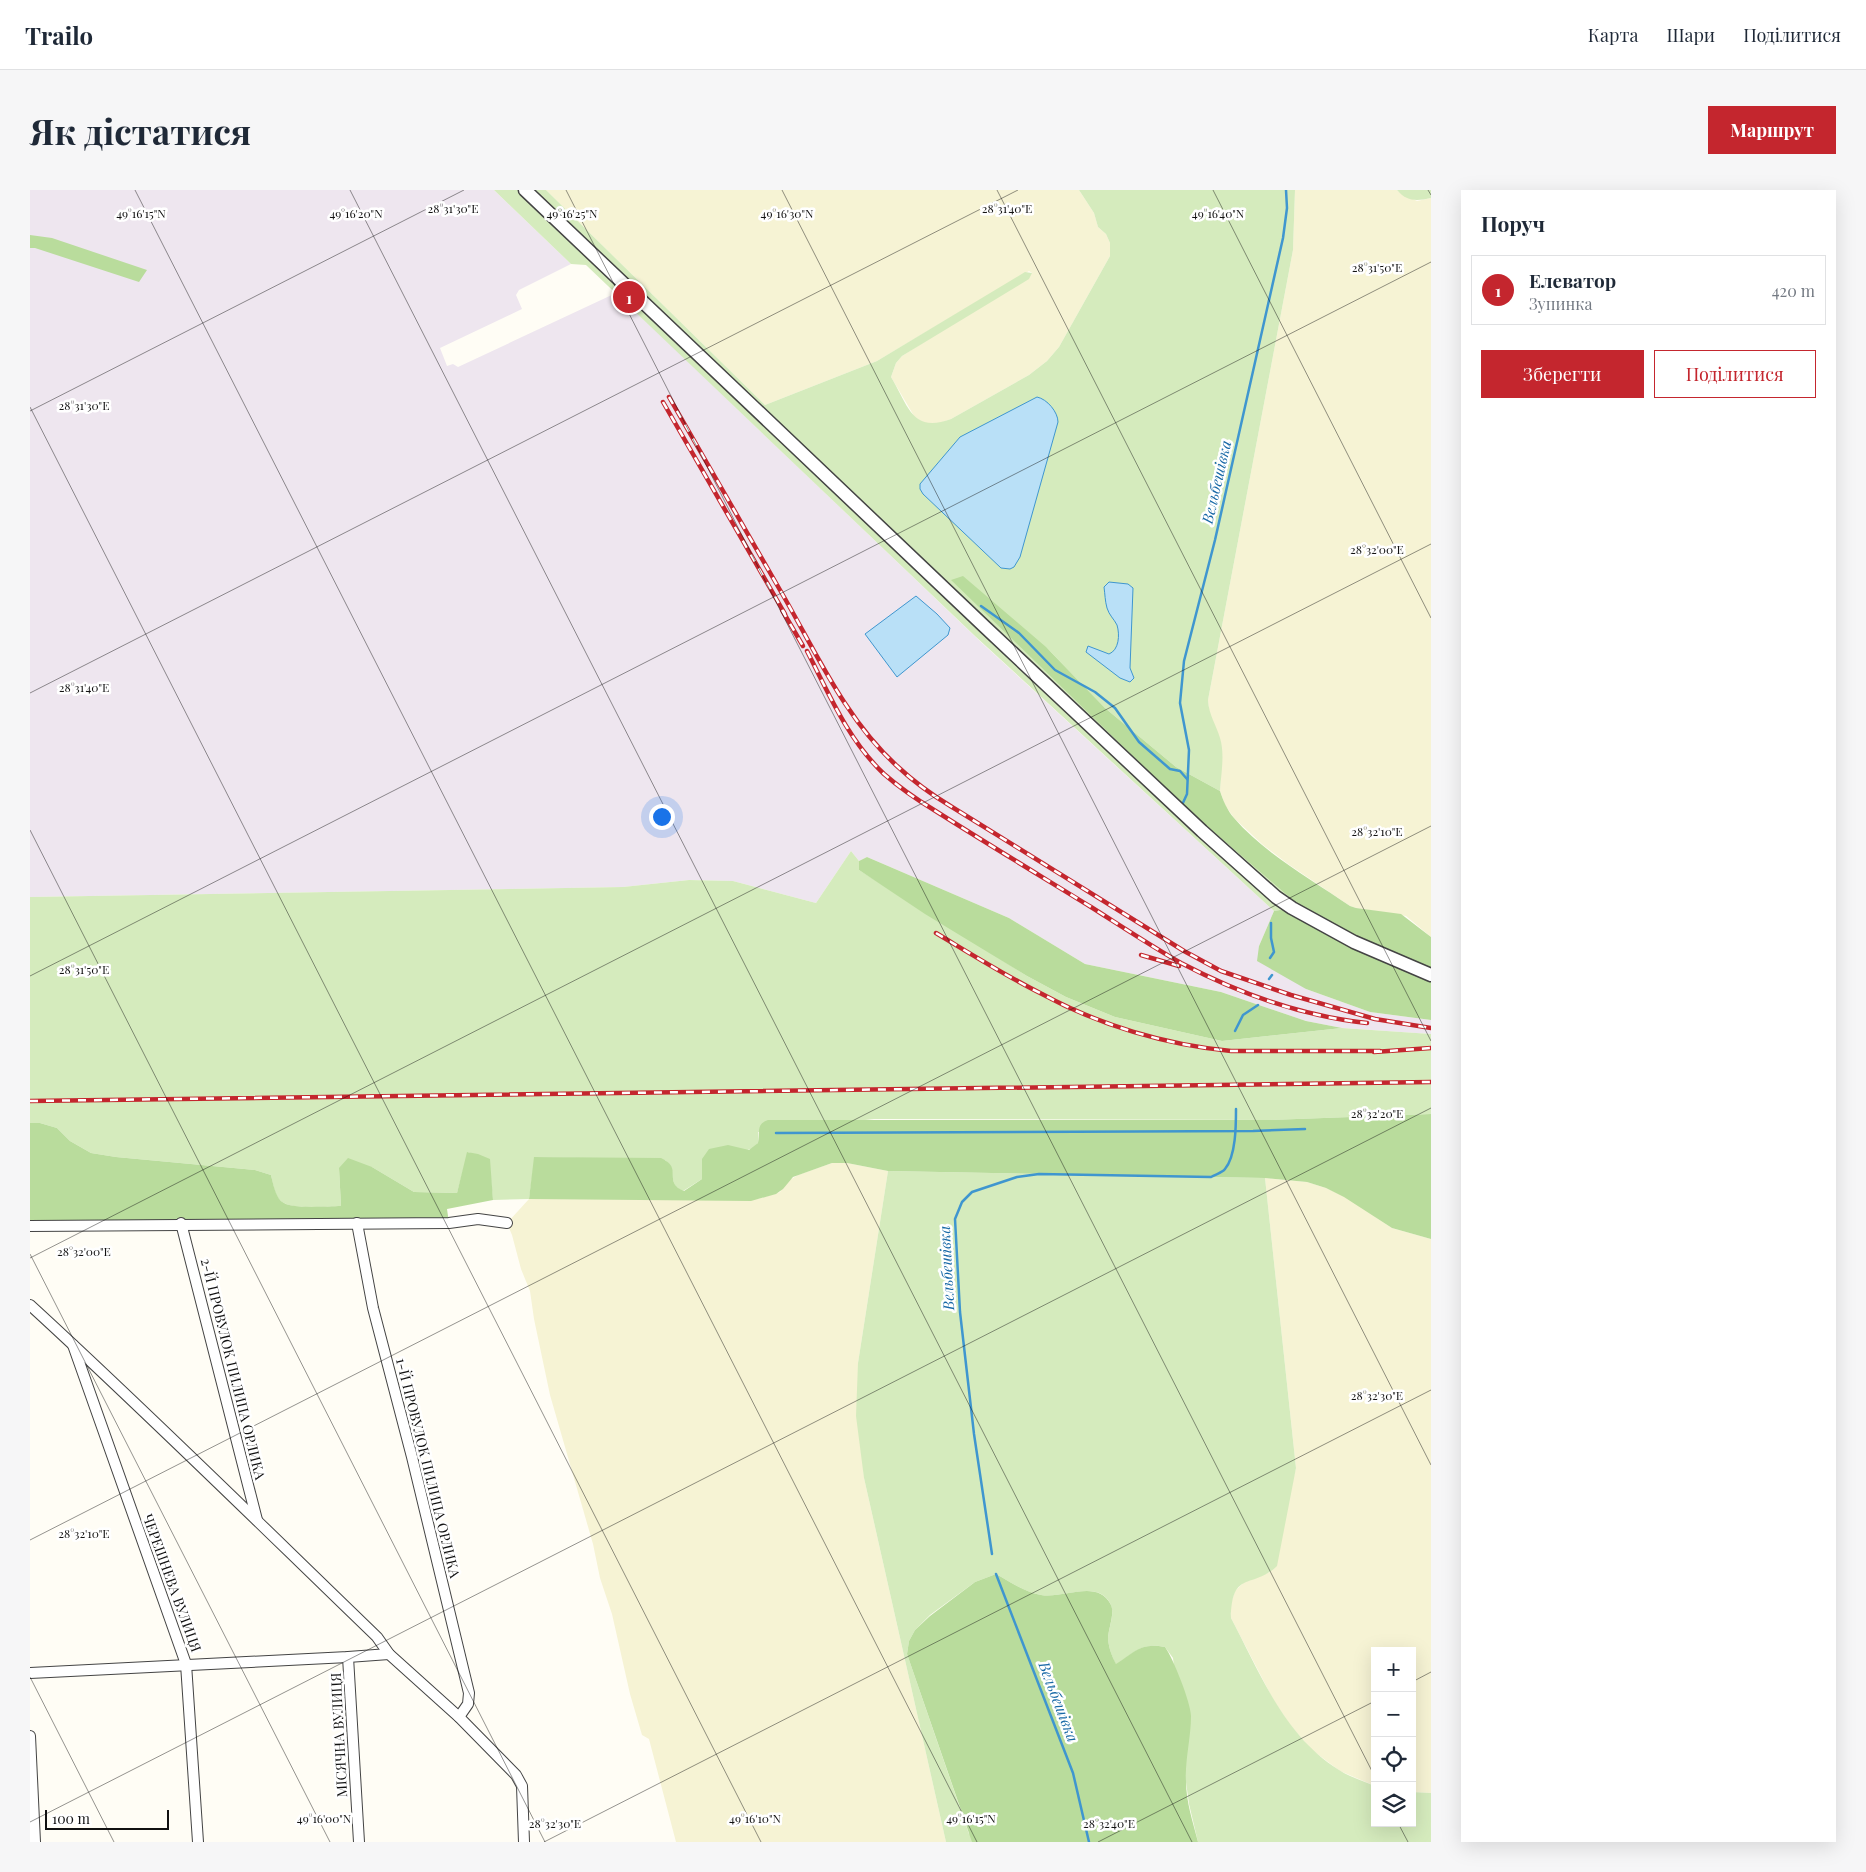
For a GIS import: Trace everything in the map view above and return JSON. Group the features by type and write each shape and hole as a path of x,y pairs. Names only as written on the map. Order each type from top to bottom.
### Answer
{"street":[{"path":"525,190 1202,831 1276,897 1292,908 1354,942 1431,975"},
{"path":"30,1226 181,1223 449,1223 478,1219 507,1223"},
{"name":"2-Й ПРОВУЛОК ПИЛИПА ОРЛИКА","path":"181,1223 257,1521"},
{"name":"1-Й ПРОВУЛОК ПИЛИПА ОРЛИКА","path":"358,1223 373,1308 412,1457 469,1693 468,1704 459,1717"},
{"path":"30,1305 257,1521 377,1637 389,1654 459,1717 516,1774 520,1781 524,1842"},
{"name":"ЧЕРЕШНЕВА ВУЛИЦЯ","path":"72,1344 186,1664 198,1842"},
{"path":"30,1673 389,1654"},
{"name":"МІСЯЧНА ВУЛИЦЯ","path":"348,1657 359,1842"},
{"path":"30,1736 35,1842"}],"shaded area":[{"path":"30,190 494,190 571,264 519,290 516,295 522,309 440,348 447,366 453,364 458,367 616,293 983,644 1274,911 1259,946 1306,989 1370,1012 1431,1020 1431,1034 1342,1028 1306,1021 1221,992 1085,964 1009,918 867,857 859,861 851,851 816,903 733,881 689,880 623,887 30,897"},
{"path":"546,190 1079,190 1094,213 1098,227 1106,234 1110,243 1110,256 1059,347 1047,361 1029,375 951,419 930,424 922,422 914,416 891,377 896,363 902,356 1032,273 1029,271 877,361 765,405"},
{"path":"1295,190 1397,190 1417,201 1431,198 1431,937 1406,916 1350,906 1288,864 1263,845 1234,818 1225,805 1220,791 1222,754 1209,712 1208,700 1293,250"},
{"path":"832,1163 847,1163 888,1171 858,1363 864,1478 946,1842 676,1842 649,1739 642,1735 630,1694 612,1614 600,1578 593,1544 550,1395 530,1291 507,1223 529,1199 758,1199 780,1192 788,1181 798,1175"},
{"path":"1265,1178 1307,1182 1326,1188 1344,1196 1392,1228 1431,1239 1431,1793 1416,1792 1416,1647 1371,1647 1371,1784 1340,1771 1312,1750 1291,1726 1274,1701 1231,1618 1231,1603 1235,1591 1244,1582 1270,1572 1296,1468"}],"green space":[{"path":"494,190 546,190 765,405 877,361 1025,272 1032,273 1029,279 902,356 896,363 891,377 907,407 919,420 928,423 938,423 951,419 1029,375 1047,361 1059,347 1110,256 1110,243 1106,234 1098,227 1094,213 1079,190 1295,190 1293,250 1208,700 1222,751 1220,791 1176,767 1105,708 1046,647 1194,815 1296,903 1292,908 1274,911 976,637 586,265 571,264"},
{"path":"1397,190 1431,190 1431,198 1412,200"},
{"path":"30,235 52,238 147,270 139,282 30,248"},
{"path":"963,576 1046,647 1105,708 1176,767 1220,791 1229,812 1234,818 1274,855 1350,906 1401,914 1431,937 1431,1020 1370,1012 1306,989 1257,961 1259,946 1274,911 1292,908 1296,903 1194,815 951,580"},
{"path":"851,851 859,861 859,870 1027,976 1066,997 1115,1017 1222,1041 1342,1028 1431,1034 1431,1114 1269,1120 874,1119 758,1132 758,1143 754,1148 702,1164 702,1179 683,1191 673,1181 672,1169 665,1160 535,1157 529,1199 493,1200 489,1160 468,1152 457,1193 414,1192 372,1167 339,1168 341,1206 309,1207 291,1206 280,1200 276,1195 271,1175 255,1170 91,1153 70,1141 57,1128 40,1123 30,1123 30,897 623,887 689,880 733,881 816,903"},
{"path":"867,857 1009,918 1085,964 1221,992 1306,1021 1342,1028 1222,1041 1115,1017 1066,997 1027,976 925,914 859,870 859,861"},
{"path":"1431,1114 1431,1239 1392,1228 1344,1197 1326,1188 1307,1182 1265,1178 888,1171 847,1163 832,1163 793,1177 776,1194 751,1201 529,1199 534,1157 661,1158 671,1166 674,1183 684,1191 702,1179 702,1159 709,1149 728,1145 749,1150 758,1143 760,1126 768,1120 1269,1120"},
{"path":"30,1123 40,1123 57,1128 70,1141 91,1153 255,1170 271,1175 281,1201 300,1207 341,1206 339,1168 348,1158 372,1167 414,1192 457,1193 467,1152 490,1159 493,1200 447,1209 449,1223 30,1226"},
{"path":"888,1171 1265,1178 1296,1468 1277,1566 1268,1573 1239,1586 1232,1603 1231,1618 1275,1702 1303,1740 1339,1770 1371,1784 1371,1827 1416,1827 1416,1792 1431,1793 1431,1842 1198,1842 1186,1782 1186,1762 1173,1658 1165,1647 1144,1647 1116,1665 1108,1639 1112,1609 1105,1597 1090,1591 1050,1595 1035,1594 996,1574 975,1582 930,1615 915,1630 909,1641 907,1654 969,1834 1021,1842 946,1842 864,1478 856,1416 858,1363"},
{"path":"996,1574 1035,1594 1050,1595 1089,1591 1105,1597 1112,1609 1108,1639 1116,1664 1138,1649 1149,1646 1165,1647 1181,1681 1190,1710 1191,1724 1186,1765 1186,1789 1198,1842 972,1842 907,1654 909,1641 915,1630 930,1616 975,1582"}],"water":[{"path":"1037,397 1051,406 1058,418 1058,422 1020,557 1014,567 1010,569 1001,568 923,494 920,484 960,437"},
{"path":"1109,582 1128,584 1133,588 1130,668 1134,678 1130,682 1120,678 1086,652 1088,646 1109,654 1117,646 1117,625 1108,610 1105,600 1104,587"},
{"path":"916,596 950,628 948,635 897,677 865,634"}],"waterway":[{"name":"Вельбешівка","path":"1182,805 1187,794 1189,750 1180,703 1184,661 1215,540 1283,238 1287,208 1286,190"},
{"name":"Вельбешівка","path":"981,606 1019,633 1055,670 1095,692 1115,708 1139,742 1170,769 1180,771 1187,779"},
{"name":"Вельбешівка","path":"1270,958 1274,952 1271,938 1271,923"},
{"name":"Вельбешівка","path":"1269,979 1272,975"},
{"name":"Вельбешівка","path":"1235,1031 1243,1015 1258,1005"},
{"name":"Вельбешівка","path":"992,1554 974,1434 960,1312 955,1219 962,1202 972,1192 1017,1177 1039,1174 1211,1177 1224,1170 1229,1163 1235,1140 1236,1109"},
{"path":"776,1133 1253,1131 1305,1129"},
{"name":"Вельбешівка","path":"996,1574 1073,1773 1089,1842"}],"railway":[{"path":"669,397 846,705 878,747 923,788 1184,951 1221,971 1291,995 1375,1019 1431,1028"},
{"path":"663,402 785,614"},
{"path":"782,610 803,646"},
{"path":"807,651 840,716 871,761 902,789 921,802 1158,950 1203,974 1271,1002 1318,1015 1367,1023"},
{"path":"936,933 1002,972 1064,1005 1110,1024 1158,1039 1231,1051 1380,1051"},
{"path":"1141,955 1179,966"},
{"path":"1374,1052 1431,1048"},
{"path":"30,1101 1431,1082"}],"place":[{"name":"Елеватор","path":"629,297"}]}
